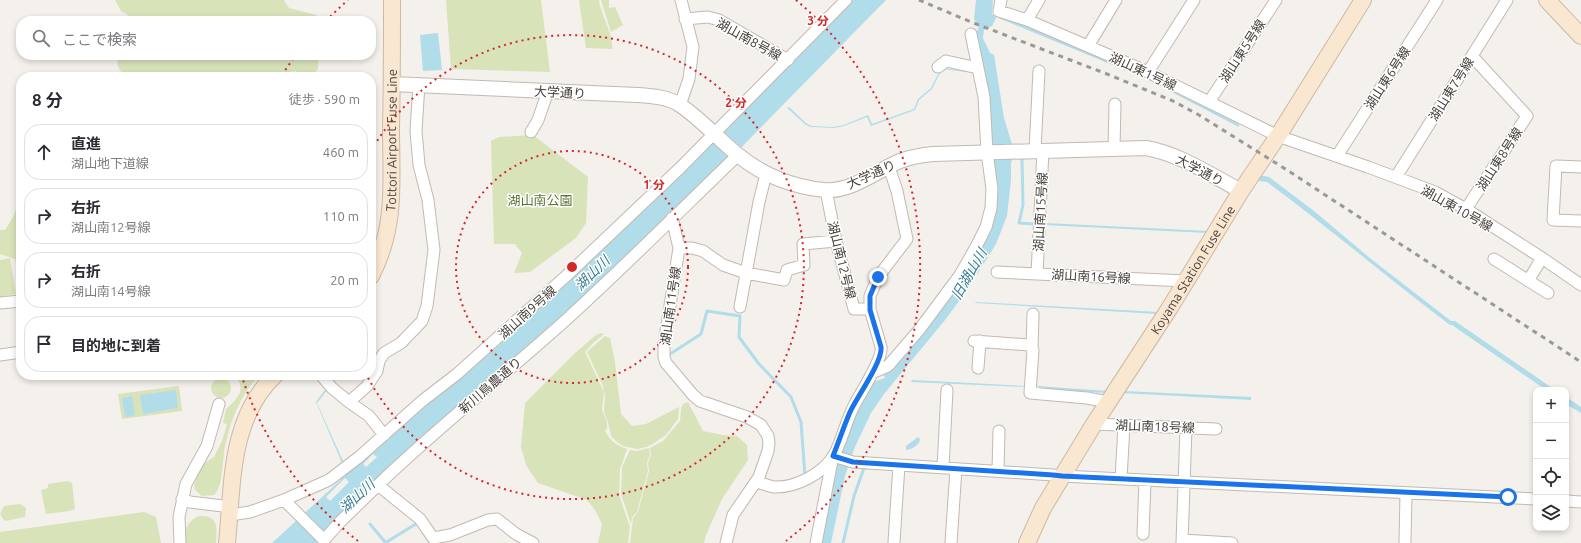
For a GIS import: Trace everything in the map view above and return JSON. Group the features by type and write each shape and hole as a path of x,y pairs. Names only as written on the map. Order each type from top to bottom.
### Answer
{"main road":[{"name":"Tottori Airport Fuse Line","path":"376,265 386,239 390,221 392,0"},
{"name":"Koyama Station Fuse Line","path":"1027,543 1043,508 1094,424 1169,309 1241,191 1278,136 1363,0"},
{"path":"1547,0 1581,36"},
{"path":"227,543 234,466 239,437 252,407 262,390 271,380"}],"street":[{"path":"680,105 689,79 693,47 681,0"},
{"name":"湖山南9号線","path":"182,499 231,511 250,512 284,500 328,480 359,457 422,401 457,374 565,277 680,168 846,0"},
{"name":"湖山東1号線","path":"1001,0 999,11 1027,20 1148,72 1278,136"},
{"path":"1027,20 1039,0"},
{"path":"1088,46 1116,0"},
{"path":"1148,72 1194,0"},
{"name":"湖山東5号線","path":"1209,102 1276,0"},
{"name":"湖山東6号線","path":"1337,156 1437,0"},
{"name":"湖山東7号線","path":"1396,177 1507,0"},
{"name":"湖山南8号線","path":"685,19 708,17 719,20 788,60"},
{"path":"872,373 888,366 919,330 960,275 982,235 989,216 992,189 984,97 971,34"},
{"name":"湖山東8号線","path":"1466,209 1527,116 1472,56"},
{"path":"938,67 946,61 978,68"},
{"name":"湖山南15号線","path":"1037,274 1039,71"},
{"name":"大学通り","path":"392,84 419,84 653,96 680,105 737,155 766,174 805,187 826,190 855,183 899,161 915,156 1039,150 1146,148 1160,150 1172,155 1241,191"},
{"path":"376,372 379,361 384,353 402,343 422,321 427,306 434,250 428,200 419,165 416,131 419,84"},
{"path":"531,132 538,120 548,91"},
{"path":"1114,148 1115,104"},
{"name":"湖山東10号線","path":"1278,136 1435,192 1466,209 1581,285"},
{"name":"新川鳥農通り","path":"378,485 413,452 566,320 618,273 737,155"},
{"path":"1581,168 1556,166 1553,220 1581,222"},
{"path":"870,310 870,296 878,277 907,239 898,191 889,167"},
{"path":"740,307 759,202 766,174"},
{"name":"湖山南12号線","path":"756,482 775,487 804,482 835,456 851,410 872,373 881,349 870,310 854,309 836,241 826,190"},
{"name":"湖山南11号線","path":"672,218 679,248 664,344 664,357 670,368 700,401 747,417 761,425 766,430 769,443 762,469 756,482 733,515 726,543"},
{"path":"679,248 692,248 703,251 722,265 746,273 784,280 787,270 804,265 803,244 836,241"},
{"path":"1528,281 1542,258"},
{"path":"1494,260 1548,293"},
{"name":"湖山南16号線","path":"997,272 1185,281"},
{"path":"0,303 16,301"},
{"path":"1033,314 1033,350 1030,393 1087,398 1108,402"},
{"path":"978,368 977,342 1029,345 1032,348"},
{"path":"0,355 16,353"},
{"path":"325,380 332,388 349,402 369,416 384,435"},
{"path":"349,402 367,386 371,380"},
{"path":"943,468 947,390"},
{"path":"180,543 179,517 186,484 207,446 219,404"},
{"name":"湖山南18号線","path":"1094,424 1216,429"},
{"path":"1121,479 1124,425"},
{"path":"1186,428 1182,542 1232,543"},
{"path":"998,471 999,431"},
{"path":"816,543 835,456 853,462 1062,476 1533,499"},
{"path":"894,542 899,465"},
{"path":"951,543 956,469"},
{"path":"1143,534 1145,481"},
{"path":"284,500 295,513 324,540 378,485 420,519 433,538 450,539 488,520 497,519 516,534 533,543"},
{"path":"1405,543 1406,493"},
{"path":"1569,501 1581,502"}],"green space":[{"path":"115,0 284,0 289,8 316,16 130,16 121,11"},
{"path":"446,0 541,0 550,72 451,69"},
{"path":"579,0 599,0 611,37 612,49 586,48"},
{"path":"601,0 609,0 609,8 615,7 623,25 611,32"},
{"path":"319,60 318,68 316,72 122,72 118,67 117,61"},
{"name":"湖山南公園","path":"533,135 588,177 586,223 576,238 530,272 514,273 522,253 515,244 494,244 491,141 499,137"},
{"path":"16,209 16,263 15,259 0,254 0,230 5,230"},
{"path":"10,258 16,294 0,297 0,260"},
{"path":"601,333 604,334 585,352 604,392 602,410 607,421 607,430 605,430 606,434 614,442 627,449 620,469 619,495 630,527 628,543 598,543 602,524 595,510 587,500 538,483 526,465 521,447 525,403 574,354 596,335"},
{"path":"605,336 610,338 615,362 621,414 632,426 646,424 679,407 678,419 666,435 647,447 637,449 623,446 611,436 604,412 605,396 603,386 587,352"},
{"path":"216,380 226,380 230,384 230,392 225,397 217,397 212,392 212,384"},
{"path":"238,380 256,380 242,398 234,415 226,442 220,485 214,495 202,496 195,490 194,485 203,464 214,457 222,441 227,424 223,423 226,409 237,398 241,389"},
{"path":"179,386 182,411 122,419 118,394"},
{"path":"688,402 703,431 737,436 747,445 748,460 722,499 704,543 630,543 633,518 638,512 649,471 648,463 651,454 650,448 663,441 680,421 683,404"},
{"path":"649,448 650,454 647,463 648,471 637,512 632,517 631,524 621,494 622,467 630,450 637,451"},
{"path":"68,481 72,483 75,509 46,514 41,490 48,488 48,484"},
{"path":"20,504 26,508 25,517 6,521 3,519 0,514 4,506"},
{"path":"144,512 156,517 161,543 0,543 0,532"},
{"path":"199,516 206,516 213,520 217,532 216,543 184,543 187,527 195,518"}],"water":[{"name":"湖山川","path":"850,0 886,0 727,162 628,259 325,532 317,543 272,543 430,400 453,380 455,383 504,341 570,281 568,278","holes":["373,454 377,457 366,467 363,464","345,478 349,482 330,501 326,497"]},
{"name":"旧湖山川","path":"976,0 993,0 992,14 997,16 992,26 984,30 983,38 990,53 994,55 1004,118 1012,144 1013,157 1011,163 1011,180 1007,216 996,244 968,289 945,320 884,394 871,413 854,449 845,476 831,543 818,543 826,502 846,431 873,382 885,378 883,373 914,340 991,218 976,33 979,27 974,19"},
{"path":"438,33 442,70 423,71 420,35"},
{"path":"941,68 976,73 942,69 932,89 919,100 915,110 871,126 867,117 844,126 834,128 811,127 806,125 787,108 789,107 807,124 812,126 833,127 844,125 868,115 872,124 914,109 918,99 931,88"},
{"path":"1260,175 1269,177 1314,211 1371,259 1451,321 1455,321 1551,387 1542,387 1450,325 1290,199 1267,182 1259,181"},
{"path":"1045,223 1208,231 1208,233 1044,225"},
{"path":"975,303 1158,312 1157,314"},
{"path":"912,380 1026,386 1026,387 911,382"},
{"path":"1037,386 1108,391 1107,393 1040,389"},
{"path":"327,387 328,389 317,403 343,461 342,463 316,402"},
{"path":"176,390 178,408 143,414 140,395"},
{"path":"1124,391 1251,397 1251,400 1122,393"},
{"path":"132,396 135,415 125,417 122,398"},
{"path":"1569,399 1581,407 1581,413 1569,406"},
{"path":"918,437 920,441 917,445 906,450 906,446"}],"waterway":[{"path":"1000,17 1146,77 1238,125"},
{"path":"1025,157 1023,157 1022,160 1023,205 1019,223 1034,224"},
{"path":"667,356 701,334 707,311 740,316 739,337 759,364 791,397 801,422 805,476"},
{"path":"843,543 854,496 864,468 866,468"},
{"path":"385,543 419,522"},
{"path":"370,524 385,542"}],"railway":[{"path":"919,0 971,22 1173,101 1199,115 1287,170 1581,362"}],"route":[{"path":"878,277 870,296 870,310 881,347 881,352 872,373 851,410 833,456 853,462 1062,476 1508,497"}]}
